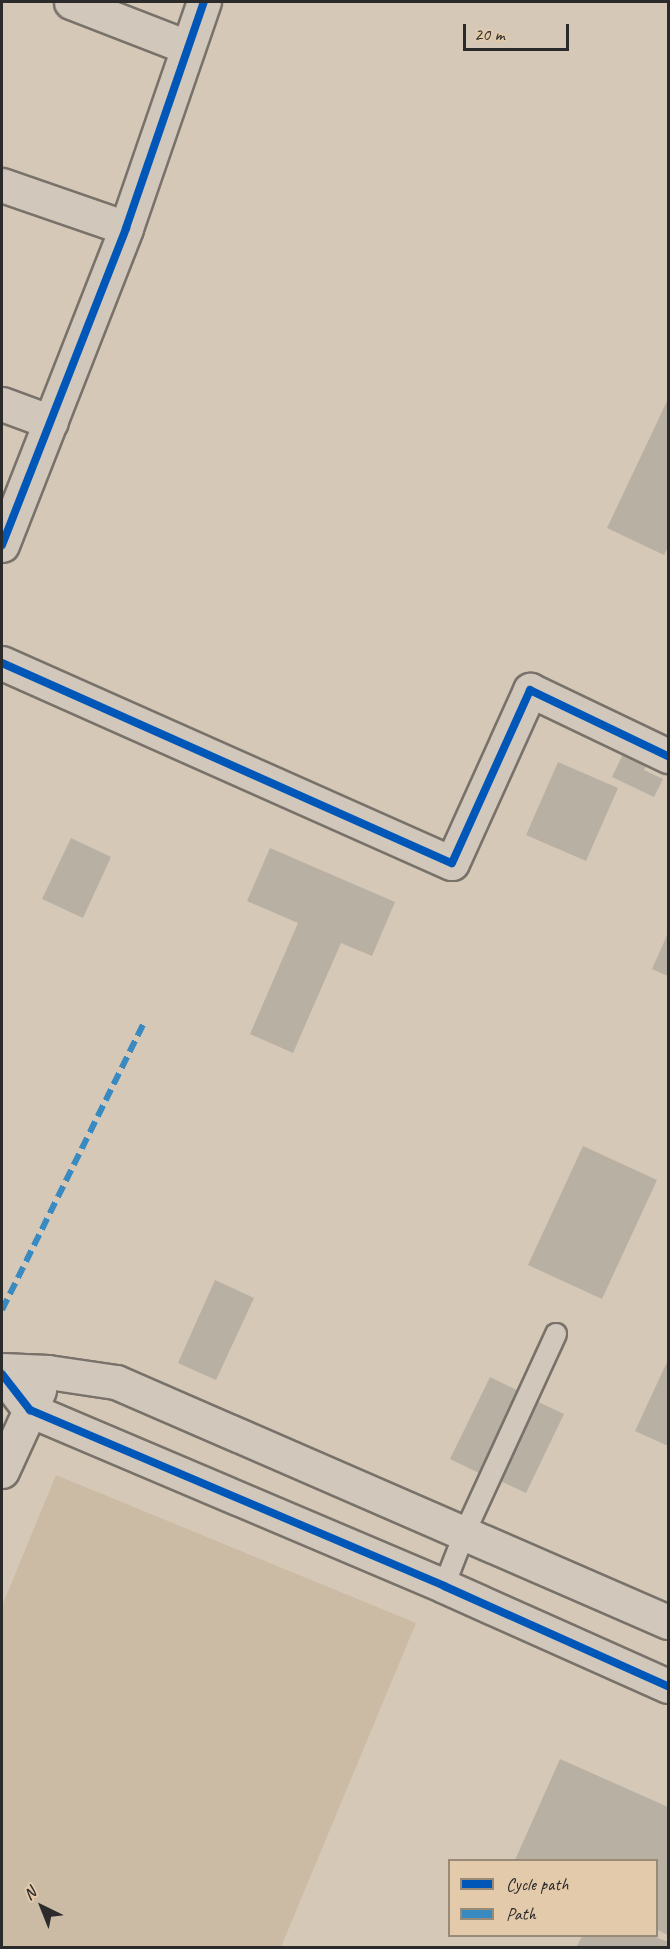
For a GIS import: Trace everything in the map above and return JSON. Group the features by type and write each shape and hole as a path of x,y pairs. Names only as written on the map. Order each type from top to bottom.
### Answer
{"street":[{"path":"71,2 187,47"},
{"path":"2,545 126,228 204,2"},
{"path":"2,185 126,228"},
{"path":"2,404 51,422"},
{"path":"2,663 452,863 530,690 669,756"},
{"path":"2,1372 48,1372 116,1382 669,1622"},
{"path":"2,1372 30,1410 444,1586 669,1686"},
{"path":"2,1471 48,1372"}],"lane":[{"path":"444,1586 465,1532 556,1334"}],"shaded area":[{"path":"56,1475 416,1623 281,1947 2,1947 2,1606"}],"building":[{"path":"668,399 668,547 664,555 607,528"},
{"path":"626,748 650,759 644,770 663,779 654,797 612,777"},
{"path":"558,762 618,788 586,861 526,835"},
{"path":"71,838 111,857 83,918 42,899"},
{"path":"270,848 395,902 372,956 341,943 293,1053 250,1034 298,923 247,901"},
{"path":"668,933 668,976 652,969"},
{"path":"583,1146 657,1180 602,1299 528,1265"},
{"path":"215,1280 254,1298 216,1380 178,1363"},
{"path":"668,1360 668,1446 635,1431"},
{"path":"490,1377 523,1393 483,1475 450,1459"},
{"path":"532,1399 564,1414 526,1493 494,1478"},
{"path":"560,1759 668,1807 668,1935 658,1930 658,1859 515,1859"},
{"path":"582,1937 656,1937 668,1942 668,1948 576,1948"}],"marked path":[{"path":"2,1310 145,1021"}],"cycle path":[{"path":"2,545 126,228 204,2"},
{"path":"2,663 452,863 530,690 668,756"},
{"path":"2,1374 30,1410 444,1586 668,1686"}]}
